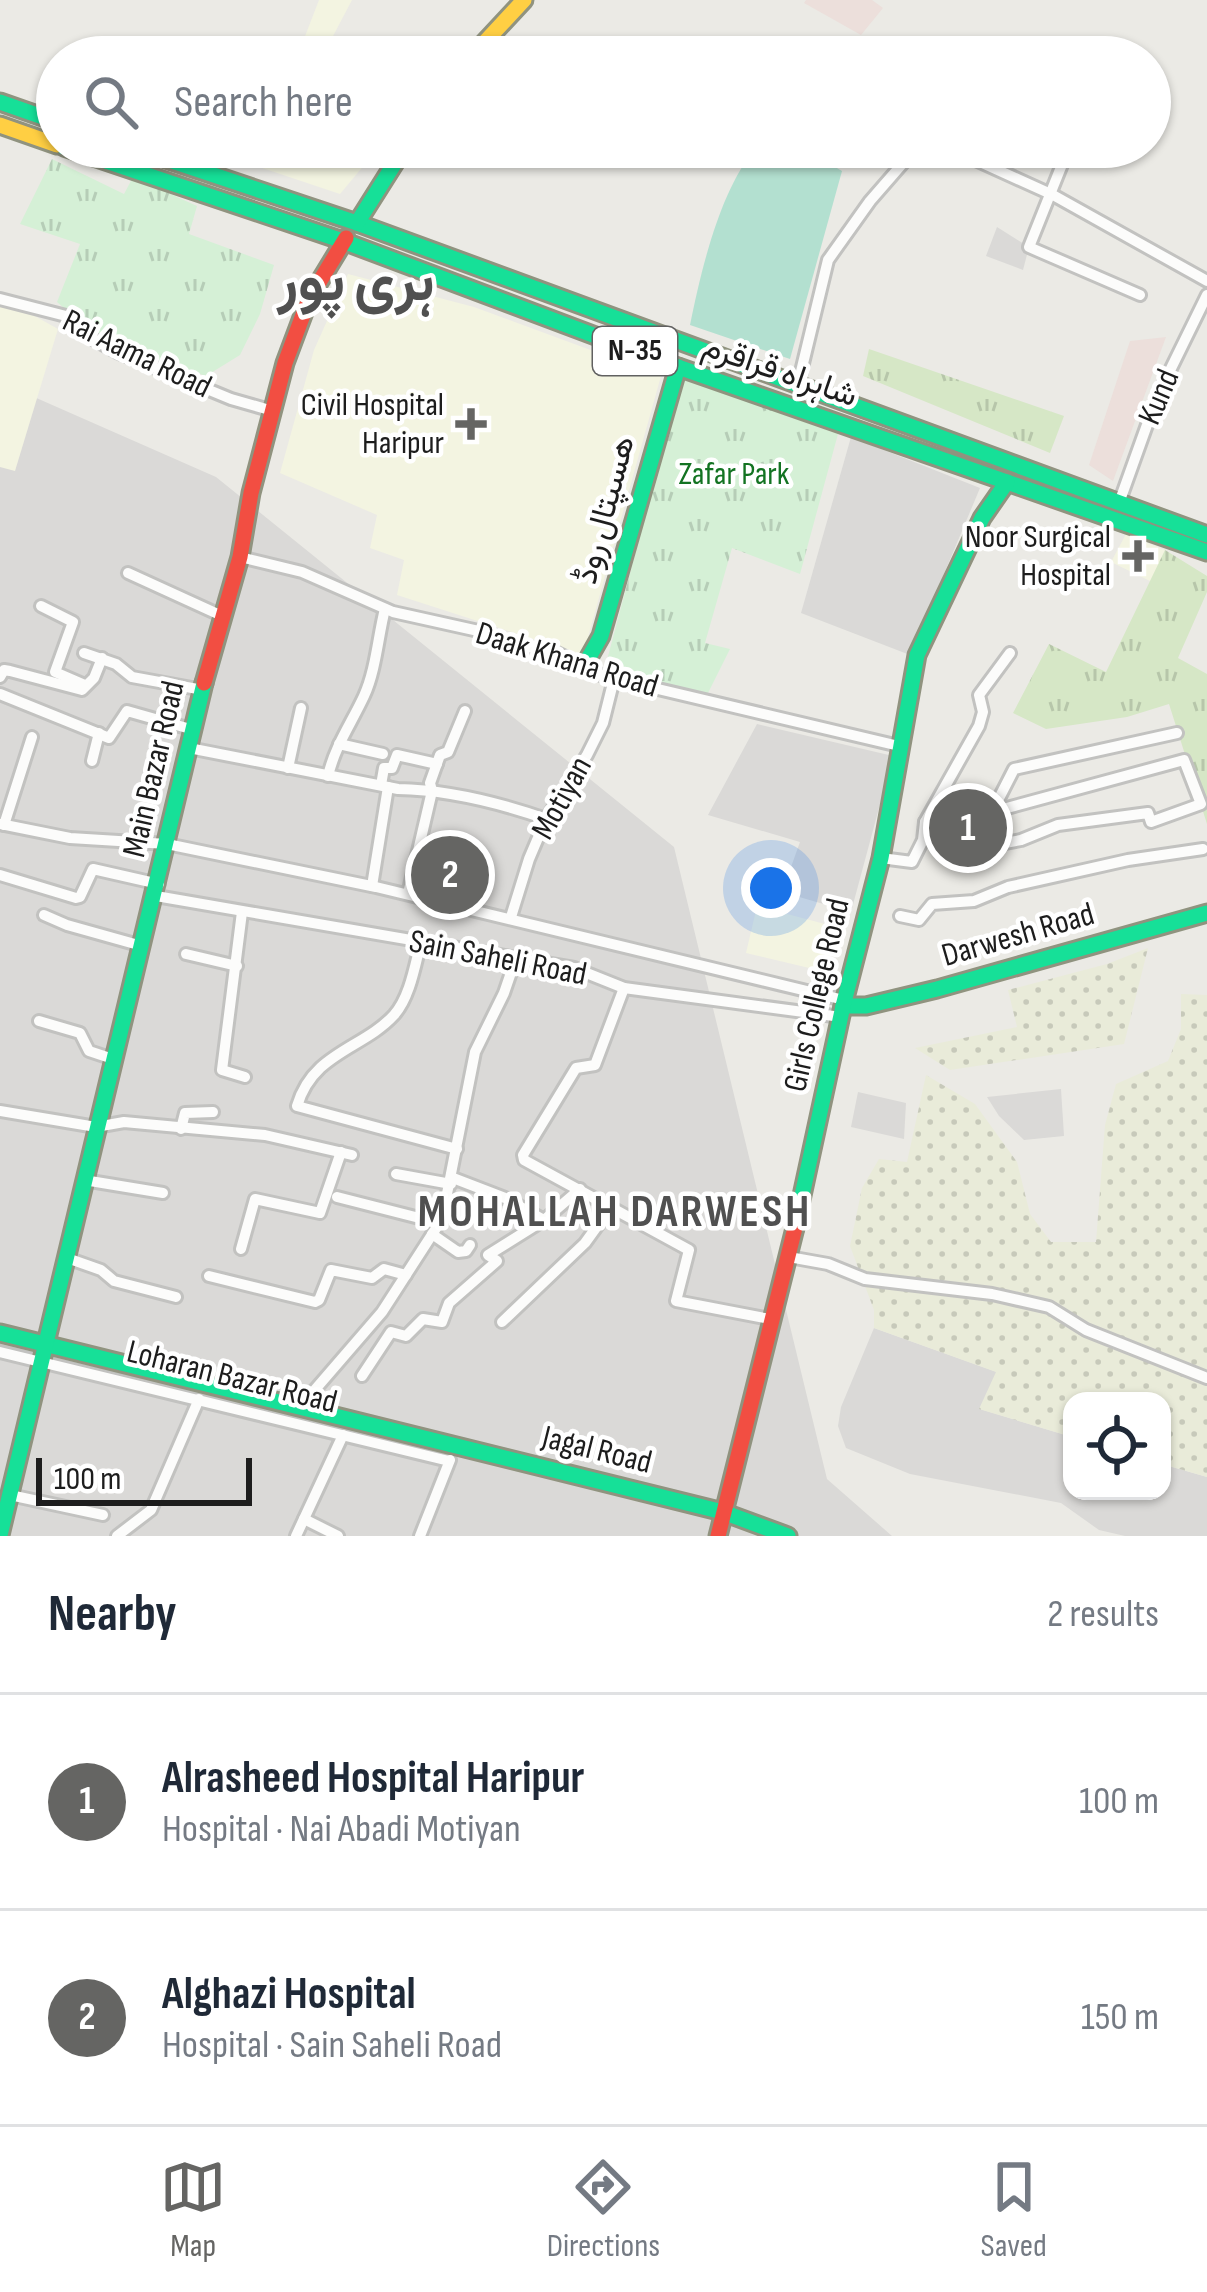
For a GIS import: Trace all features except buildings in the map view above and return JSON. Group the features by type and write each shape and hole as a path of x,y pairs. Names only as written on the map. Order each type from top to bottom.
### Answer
{"main road":[{"path":"491,36 524,0"},
{"path":"0,102 36,115"},
{"name":"شاہراہ قراقرم","path":"0,125 36,137"},
{"name":"شاہراہ قراقرم","path":"126,168 343,241 678,367 1207,552"},
{"name":"شاہراہ قراقرم","path":"193,168 357,223 1207,535"},
{"name":"Main Bazar Road","path":"0,1535 272,411 301,319 343,241 392,168"},
{"name":"ھسپتال روڈ","path":"584,666 601,637 678,367"},
{"name":"Girls College Road","path":"718,1536 789,1257 880,858 917,656 982,518 1007,482"},
{"name":"Darwesh Road","path":"843,1008 937,989 1207,913"},
{"name":"Loharan Bazar Road","path":"0,1334 46,1353"},
{"name":"Jagal Road","path":"46,1353 300,1407 453,1454 723,1512 788,1536"}],"street":[{"path":"798,387 828,260 899,168"},
{"path":"993,168 1053,195 1207,281"},
{"path":"1062,168 1029,247 1140,295"},
{"name":"Kund","path":"1120,502 1157,397 1207,296"},
{"name":"Rai Aama Road","path":"0,299 65,316 117,352 272,411"},
{"name":"Daak Khana Road","path":"240,557 302,572 385,609 556,653 614,679 899,746"},
{"path":"128,573 220,615"},
{"path":"41,606 73,622 55,671 86,685"},
{"path":"328,776 366,693 385,609"},
{"path":"84,653 132,676 202,690"},
{"path":"880,858 912,862 923,840 925,821 979,726 980,695 1010,653"},
{"path":"0,677 10,670 82,690 94,678 102,658"},
{"name":"Motiyan","path":"511,917 546,819 587,755 614,679"},
{"path":"0,694 112,736 127,711 194,730"},
{"path":"288,768 301,708"},
{"path":"408,894 430,783 465,711"},
{"path":"92,761 99,733"},
{"path":"992,812 1014,769 1177,733"},
{"path":"2,825 32,737"},
{"path":"339,744 383,754"},
{"path":"189,748 432,791 546,819"},
{"path":"372,886 384,768 392,768 397,755 437,764"},
{"path":"925,821 944,825 954,815 973,819 978,808 992,812 1184,760 1202,805 1151,822 1148,813 1058,825 994,845"},
{"name":"Sain Saheli Road","path":"2,825 70,838 167,844 372,886 511,917 843,1008"},
{"path":"901,916 919,920 932,904 974,901 1008,887 1203,849"},
{"name":"Sain Saheli Road","path":"0,874 76,898 93,869 242,912 574,968 624,988 843,1008"},
{"path":"242,912 222,1070 245,1077"},
{"path":"44,915 142,946"},
{"path":"421,942 396,1013 326,1064 305,1084 297,1106 457,1149"},
{"path":"186,954 237,966"},
{"path":"300,1407 382,1312 435,1229 452,1181 475,1052 516,958"},
{"path":"624,988 595,1065 576,1067 524,1160 689,1250 676,1301 770,1318"},
{"path":"39,1021 80,1033 89,1051 113,1059"},
{"path":"0,1111 96,1127 124,1122 265,1135 347,1154 320,1213 255,1199 242,1249"},
{"path":"181,1129 184,1113 213,1112"},
{"path":"396,1174 452,1181 505,1198 544,1220"},
{"path":"84,1180 163,1193"},
{"path":"362,1376 391,1332 406,1336 423,1319 442,1322 449,1303 497,1261 488,1255 544,1220 580,1189"},
{"path":"337,1197 435,1229 458,1252 470,1245"},
{"path":"502,1322 597,1231 610,1207"},
{"path":"789,1257 828,1264 865,1279 992,1294 1049,1307 1086,1330 1207,1378"},
{"path":"67,1258 100,1270 114,1281 176,1297"},
{"path":"209,1276 315,1302 331,1270 372,1278 384,1269 406,1275"},
{"name":"Loharan Bazar Road","path":"0,1352 46,1353 199,1399 343,1435 453,1454"},
{"path":"117,1536 151,1510 199,1399"},
{"path":"296,1536 343,1435"},
{"path":"420,1536 453,1454"},
{"path":"10,1495 103,1515"},
{"path":"304,1519 338,1536"}],"shaded area":[{"path":"319,0 352,0 333,36 305,36"},
{"path":"872,0 883,8 861,35 804,3"},
{"path":"262,168 362,168 340,194"},
{"path":"997,227 1029,247 1023,270 986,256"},
{"name":"Civil Hospital Haripur","path":"348,274 474,307 661,376 583,655 397,595 404,560 370,548 377,515 280,473 314,350"},
{"path":"0,306 24,310 58,329 15,471 0,467"},
{"path":"1166,337 1113,481 1089,465 1130,341"},
{"path":"0,382 216,477 674,847 827,1479 892,1536 0,1536"},
{"path":"851,437 980,488 910,655 801,613"},
{"name":"Noor Surgical Hospital","path":"1126,534 1165,550 1152,582 1111,562"},
{"path":"757,724 893,756 851,912 782,892 800,842 708,815"},
{"path":"757,906 836,927 826,972 746,953"},
{"path":"1148,948 1124,1044 950,1070 915,1048 1017,1027 1008,990"},
{"path":"1181,994 1207,995 1207,1477 1171,1467 1171,1392 1063,1392 1063,1434 979,1409 996,1372 874,1328 874,1310 850,1246 862,1188 879,1159 907,1162 926,1075 975,1104 1017,1162 1030,1214 1051,1242 1096,1242 1105,1125 1116,1084 1168,1061 1181,1029"},
{"path":"1061,1089 1064,1136 1024,1140 987,1097"},
{"path":"858,1092 906,1103 904,1139 851,1127"},
{"path":"874,1328 997,1372 980,1409 1063,1434 1063,1500 1171,1500 1171,1467 1207,1477 1207,1536 1125,1536 1099,1530 1061,1503 910,1474 846,1448 838,1426 841,1407"}],"green space":[{"path":"48,168 71,168 124,194 133,177 197,206 189,234 274,265 260,314 240,355 206,376 88,329 57,302 80,244 20,224"},
{"path":"742,168 842,171 790,359 690,325 706,256"},
{"path":"869,349 1064,416 1050,453 863,376"},
{"name":"Zafar Park","path":"682,378 838,434 800,574 732,548 705,643 730,649 705,699 603,675"},
{"path":"1165,550 1207,576 1207,592 1178,658 1207,674 1207,824 1169,704 1127,717 1046,729 1013,713 1049,644 1106,672"}],"traffic: fast":[{"path":"0,102 36,115"},
{"path":"126,168 343,241 678,367 1207,552"},
{"path":"193,168 357,223 1207,535"},
{"path":"357,223 392,168"},
{"path":"584,666 601,636 678,367"},
{"path":"795,1228 881,858 917,655 982,518 1007,482"},
{"path":"0,1535 204,683"},
{"path":"843,1006 866,1006 937,989 1207,913"},
{"path":"0,1333 723,1512 788,1536"}],"traffic: slow":[{"path":"491,36 524,0"},
{"path":"0,125 36,138"}],"traffic: jam":[{"path":"204,683 240,557 251,493 285,363 309,299 346,238"},
{"path":"718,1536 795,1228"}],"place":[{"name":"Civil Hospital Haripur","path":"471,424"},
{"name":"Noor Surgical Hospital","path":"1138,556"},
{"name":"Alrasheed Hospital Haripur","path":"968,828"},
{"name":"Alghazi Hospital","path":"450,875"}],"district":[{"name":"ہری پور","path":"356,283"},
{"name":"MOHALLAH DARWESH","path":"615,1212"}]}
